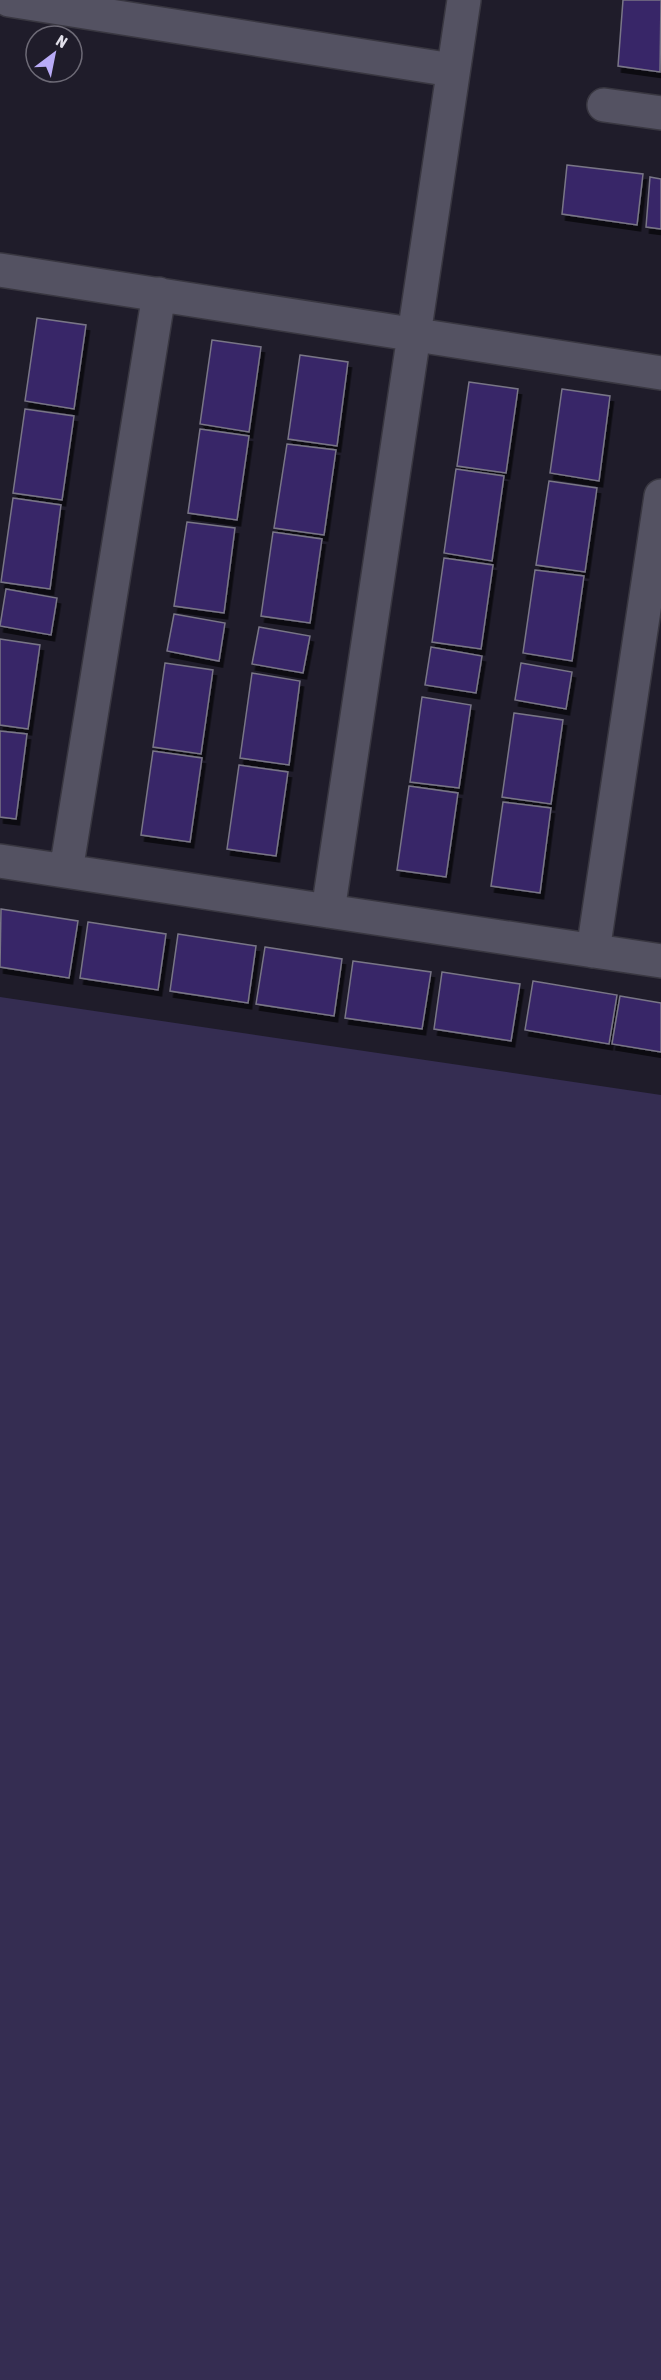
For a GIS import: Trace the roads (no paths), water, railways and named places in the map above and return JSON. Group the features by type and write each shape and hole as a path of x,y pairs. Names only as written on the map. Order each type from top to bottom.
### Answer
{"street":[{"path":"9,0 452,70"},
{"path":"328,911 464,0"},
{"path":"604,105 661,113"},
{"path":"0,270 661,373"},
{"path":"66,871 159,294"},
{"path":"593,951 661,496"},
{"path":"0,861 661,961"}]}
